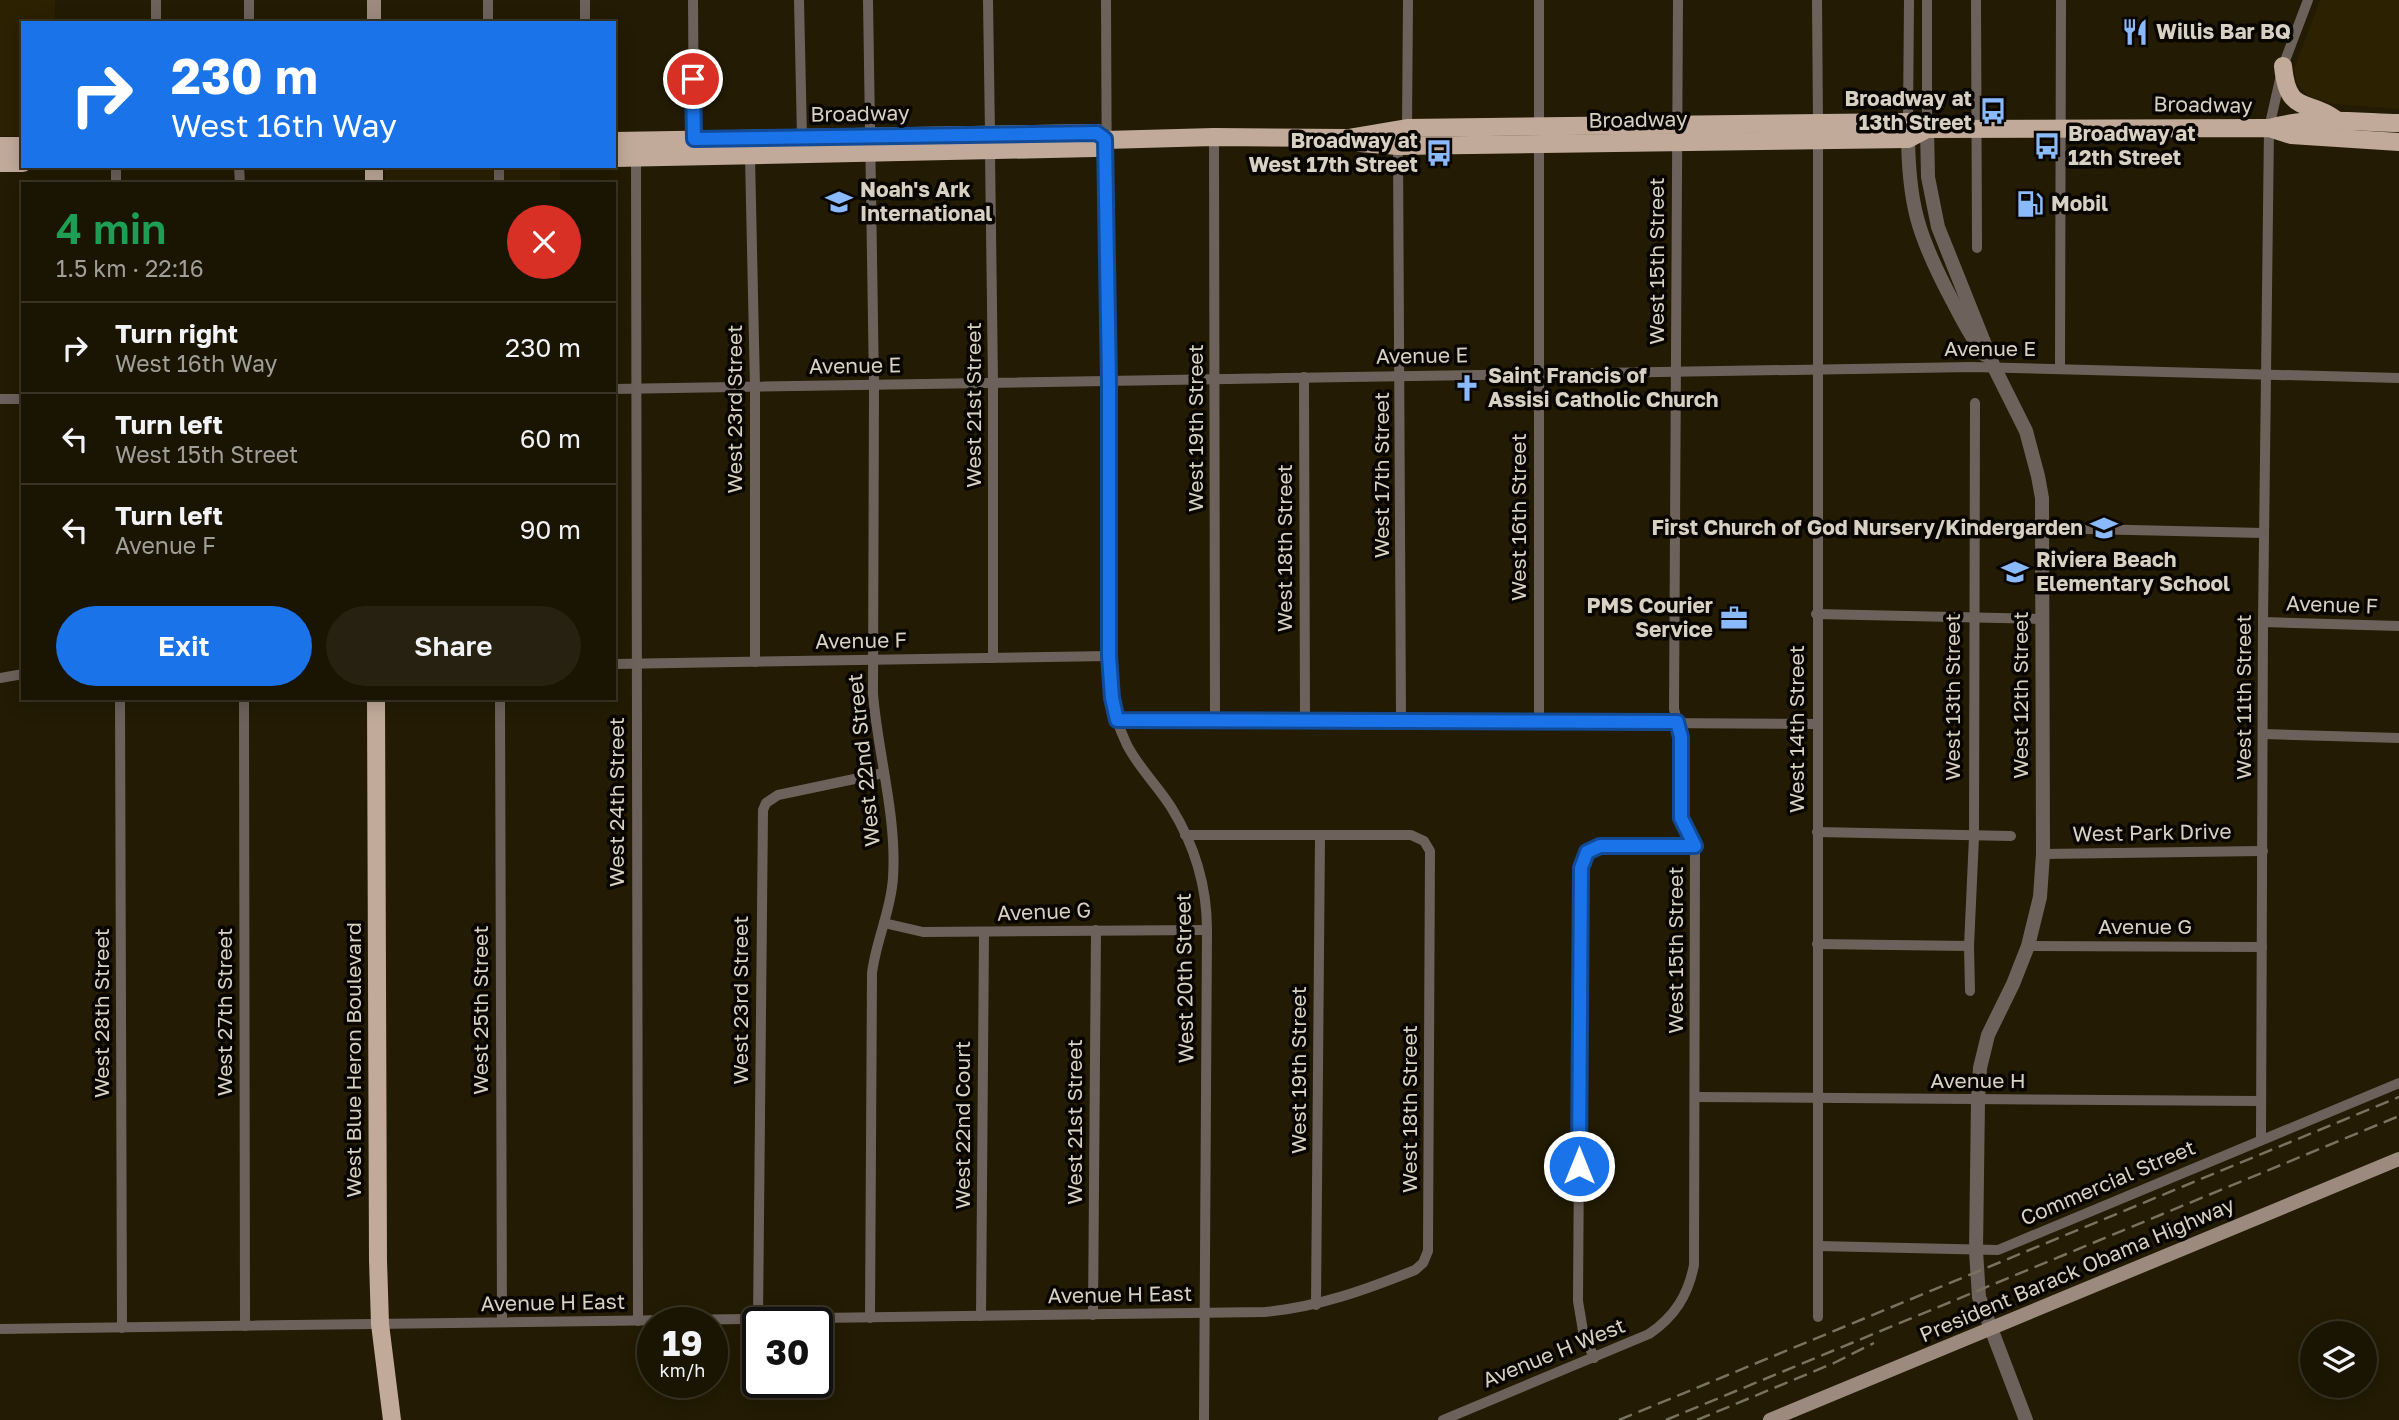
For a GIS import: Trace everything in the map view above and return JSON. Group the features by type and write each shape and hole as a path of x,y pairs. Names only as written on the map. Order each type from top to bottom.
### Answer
{"main road":[{"path":"374,0 374,21"},
{"path":"2283,66 2285,80 2297,102 2304,107 2327,113 2338,121"},
{"name":"Broadway","path":"1348,138 1362,144 1398,146 1539,135 1976,128 2269,128 2287,123 2338,121 2399,123"},
{"name":"Broadway","path":"616,158 750,156 869,145 990,143 1095,148 1105,139 1348,138 1407,128 1539,135"},
{"name":"Broadway","path":"2269,128 2291,135 2399,142"},
{"name":"Broadway","path":"616,141 802,137 869,145"},
{"path":"0,146 21,146"},
{"path":"0,163 21,163"},
{"name":"West Blue Heron Boulevard","path":"376,700 380,1324 392,1420"},
{"name":"President Barack Obama Highway","path":"1770,1420 2399,1159"}],"street":[{"path":"156,0 156,21"},
{"path":"249,0 249,21"},
{"path":"488,0 488,21"},
{"path":"585,0 585,21"},
{"path":"693,0 694,139"},
{"path":"799,0 802,137"},
{"name":"West 22nd Street","path":"868,0 874,385 872,660 875,727 889,807 894,874 889,908 878,938 872,973 870,1318"},
{"name":"West 21st Street","path":"988,0 993,657"},
{"name":"West 20th Street","path":"1106,0 1109,656 1112,698 1117,720 1128,746 1170,806 1198,864 1202,880 1208,930 1204,1420"},
{"path":"1407,128 1408,0"},
{"name":"West 16th Street","path":"1539,0 1539,722"},
{"name":"West 15th Street","path":"1674,1313 1686,1293 1694,1265 1695,1097 1695,846 1681,818 1681,737 1674,709 1678,0"},
{"name":"West 14th Street","path":"1817,0 1818,1317"},
{"path":"1908,130 1909,0"},
{"path":"1927,0 1927,129"},
{"path":"1976,0 1977,248"},
{"path":"2060,369 2061,0"},
{"name":"West 11th Street","path":"2261,1139 2269,128 2283,66 2308,0"},
{"name":"West 12th Street","path":"1927,129 1927,177 1933,211 1994,368 2021,421 2032,450 2042,498 2043,854 2040,897 2028,946"},
{"name":"West 12th Street","path":"1908,130 1909,179 1919,230 1932,261 1974,341 1994,368"},
{"name":"West 19th Street","path":"1214,137 1215,719"},
{"name":"West 17th Street","path":"1398,146 1401,721"},
{"name":"West 23rd Street","path":"750,156 755,387 755,662"},
{"name":"West 24th Street","path":"636,157 638,1307"},
{"name":"Avenue E","path":"616,389 1994,368 2399,378"},
{"name":"West 18th Street","path":"1304,377 1305,720"},
{"path":"0,399 21,398"},
{"name":"West 13th Street","path":"1970,991 1969,946 1974,837 1975,403"},
{"path":"2042,528 2264,533"},
{"path":"1816,614 2042,619"},
{"name":"Avenue F","path":"2263,622 2399,626"},
{"name":"Avenue F","path":"616,664 1109,656"},
{"path":"0,678 21,674"},
{"name":"West 28th Street","path":"120,700 122,1328"},
{"name":"West 27th Street","path":"244,700 245,1326"},
{"name":"West 25th Street","path":"500,700 502,1322"},
{"path":"1117,720 1817,724"},
{"path":"2263,734 2399,738"},
{"name":"West 23rd Street","path":"758,1307 763,810 766,803 778,795 883,772"},
{"path":"1817,832 2011,836"},
{"path":"1185,835 1320,835"},
{"name":"West 19th Street","path":"1316,1305 1320,835"},
{"name":"West 18th Street","path":"1316,1305 1366,1290 1415,1270 1427,1258 1431,858 1424,841 1411,835 1320,835"},
{"path":"1594,1358 1583,1331 1578,1301 1581,868 1587,852 1600,846 1695,846"},
{"name":"West Park Drive","path":"2043,854 2263,851"},
{"name":"Avenue G","path":"884,923 923,932 1208,930"},
{"name":"West 21st Street","path":"1093,1315 1096,930"},
{"name":"West 22nd Court","path":"981,1317 984,933"},
{"path":"1817,944 1969,946"},
{"path":"2026,1420 1979,1297 1976,1251 1980,1068 1988,1035 2028,946"},
{"name":"Avenue G","path":"2028,946 2262,947"},
{"name":"Commercial Street","path":"1818,1246 1998,1250 2399,1083"},
{"name":"Avenue H","path":"1695,1097 1817,1100 2260,1101"},
{"name":"Avenue H East","path":"833,1318 1205,1314 1265,1312 1316,1305"},
{"name":"Avenue H West","path":"1443,1420 1648,1334 1674,1313"},
{"name":"Avenue H East","path":"0,1329 637,1321"}],"shaded area":[{"path":"0,0 55,0 55,21 21,21 21,136 0,136"},
{"path":"2320,0 2399,0 2399,109 2334,104 2308,96 2297,84 2294,69"},
{"path":"385,168 560,168 560,182 385,182"}],"railway":[{"path":"1619,1420 2399,1097"},
{"path":"1666,1420 2399,1116"},
{"path":"1697,1420 1834,1363 1874,1343"}],"place":[{"name":"Willis Bar BQ","path":"2135,32"},
{"name":"Broadway at 13th Street","path":"1993,111"},
{"name":"Broadway at 12th Street","path":"2047,146"},
{"name":"Broadway at West 17th Street","path":"1439,153"},
{"name":"Noah's Ark International","path":"839,202"},
{"name":"Mobil","path":"2030,204"},
{"name":"Saint Francis of Assisi Catholic Church","path":"1467,388"},
{"name":"First Church of God Nursery/Kindergarden","path":"2104,528"},
{"name":"Riviera Beach Elementary School","path":"2015,572"},
{"name":"PMS Courier Service","path":"1734,618"}],"route":[{"path":"693,79 694,139 1097,133 1105,139 1109,381 1109,656 1112,698 1117,720 1677,722 1681,737 1681,818 1695,846 1600,846 1587,852 1583,858 1579,1166"}]}
